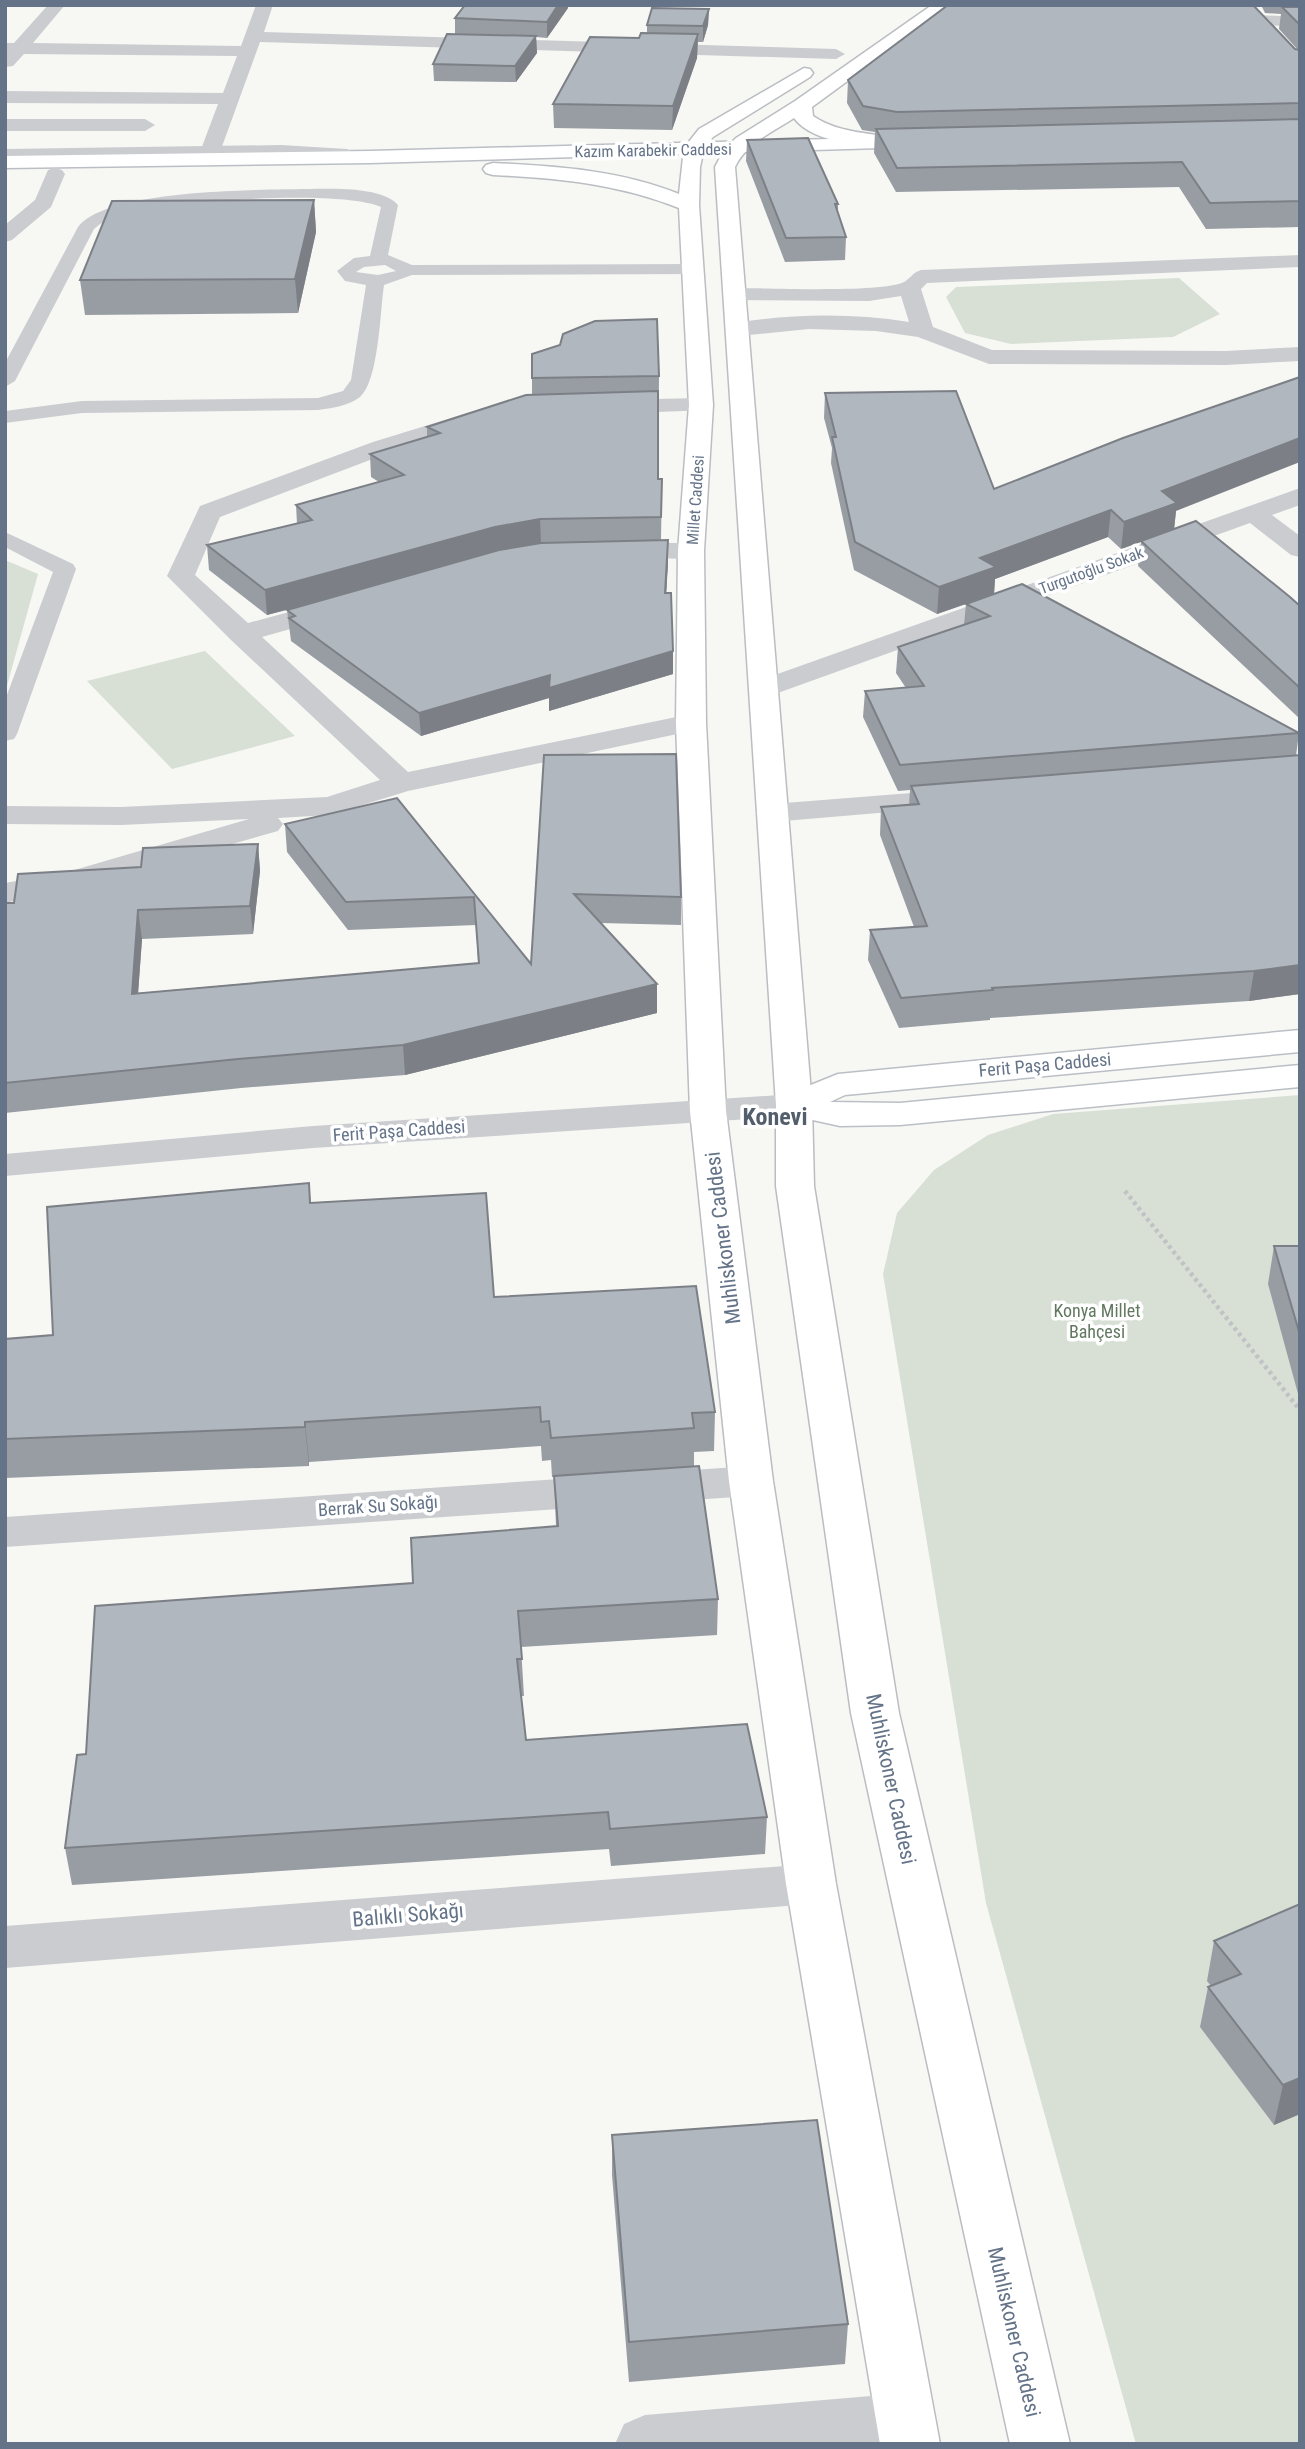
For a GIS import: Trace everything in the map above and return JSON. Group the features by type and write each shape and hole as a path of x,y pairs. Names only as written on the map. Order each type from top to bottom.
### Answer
{"main road":[{"path":"794,1105 736,295 730,157 943,5"},
{"path":"692,158 706,133 841,50"},
{"path":"802,105 804,118 828,132 898,144"},
{"name":"Kazım Karabekir Caddesi","path":"5,175 494,169 730,157 926,143"},
{"name":"Kazım Karabekir Caddesi","path":"5,162 370,157 692,158"},
{"name":"Millet Caddesi","path":"692,158 689,205 701,405 691,551 691,723 708,1111"},
{"path":"494,169 564,172 614,178 689,205"},
{"name":"Ferit Paşa Caddesi","path":"794,1105 838,1085 1300,1041"},
{"name":"Ferit Paşa Caddesi","path":"794,1105 840,1115 900,1114 1300,1076"},
{"name":"Muhliskoner Caddesi","path":"794,1105 795,1186 875,1713 1040,2444"},
{"name":"Muhliskoner Caddesi","path":"708,1111 751,1481 811,1884 908,2432"}],"street":[{"path":"5,64 12,48 57,5"},
{"path":"210,152 265,5"},
{"path":"943,5 956,6"},
{"path":"1202,17 1253,13 1300,22"},
{"path":"1253,13 1274,38"},
{"path":"12,48 251,44 841,50"},
{"path":"5,97 230,99"},
{"path":"194,124 220,124"},
{"path":"5,125 167,125"},
{"path":"5,155 281,151 370,157"},
{"path":"5,236 44,203 55,174"},
{"path":"736,295 869,294 910,288 921,277 1300,261"},
{"path":"910,288 923,331"},
{"path":"739,329 775,323 865,321 923,331 989,357 1226,358 1300,355"},
{"path":"582,407 701,405"},
{"path":"401,783 181,576 209,512 382,447 503,409"},
{"name":"Turgutoğlu Sokak","path":"765,688 1300,496"},
{"path":"1252,512 1300,549"},
{"path":"593,552 691,551"},
{"path":"242,634 362,600"},
{"path":"5,894 84,876 401,783 691,723"},
{"path":"772,813 994,795"},
{"path":"5,815 121,816 330,806"},
{"path":"84,876 121,816"},
{"name":"Ferit Paşa Caddesi","path":"5,1165 313,1137 794,1105"},
{"name":"Berrak Su Sokağı","path":"5,1532 751,1481"},
{"name":"Balıklı Sokağı","path":"5,1947 811,1884"},
{"path":"645,2444 908,2432"}],"lane":[{"path":"5,381 87,227 106,213 153,203 213,197 346,194 375,197 390,205 378,260"},
{"path":"406,270 401,264 378,260 352,264 346,271 351,277 376,281 394,278 406,270 693,269"},
{"path":"5,417 82,407 318,404 351,395 358,389 361,380 376,281"},
{"path":"5,538 65,569 5,734"}],"path":[{"path":"1125,1191 1300,1410"}],"green space":[{"path":"1179,278 1220,314 1173,337 1011,344 965,333 946,297 956,287"},
{"path":"5,560 38,574 5,693"},
{"path":"205,651 295,736 172,769 87,681"},
{"name":"Konya Millet Bahçesi","path":"1300,1095 1300,2444 1136,2444 986,1903 883,1274 897,1213 934,1170 988,1135 1053,1114"}],"building":[{"path":"465,5 558,5 547,22 455,18"},
{"path":"948,5 1253,5 1295,49 1300,50 1300,103 897,112 863,106 848,80"},
{"path":"1282,7 1300,7 1300,25"},
{"path":"652,8 709,9 703,26 647,25"},
{"path":"641,33 698,34 673,106 553,104 590,37 639,38"},
{"path":"447,34 536,36 515,66 433,64"},
{"path":"1300,119 1300,201 1210,203 1182,162 897,168 876,129"},
{"path":"808,138 838,204 835,204 846,237 786,238 747,140"},
{"path":"314,200 295,279 80,280 112,201"},
{"path":"657,319 659,376 532,378 532,354 560,345 563,334 595,321"},
{"path":"1300,377 1300,438 1162,491 1177,503 1124,522 1111,510 980,558 996,567 939,587 855,542 825,393 956,391 994,489 1123,438"},
{"path":"658,391 661,517 540,519 495,527 265,590 207,545 312,520 296,505 404,475 370,454 440,433 427,427 526,395"},
{"path":"1196,521 1300,606 1300,688 1141,541"},
{"path":"668,540 665,593 671,593 673,651 549,688 550,675 419,713 289,618 295,616 287,610 499,550 541,543"},
{"path":"1022,584 1299,733 900,765 865,691 924,686 898,647 990,616 966,604"},
{"path":"676,754 681,897 574,894 657,984 403,1045 5,1083 5,903 14,903 18,874 141,867 143,848 258,844 250,906 138,910 132,994 479,963 474,897 346,902 285,824 397,798 531,964 544,755"},
{"path":"1300,755 1300,965 1254,971 992,988 993,990 901,998 870,930 927,926 881,807 919,804 911,786"},
{"path":"309,1183 310,1203 486,1193 494,1297 696,1286 715,1412 692,1413 694,1428 551,1438 549,1421 541,1422 540,1407 305,1422 305,1427 5,1439 5,1339 53,1335 47,1207"},
{"path":"1274,1246 1300,1246 1300,1335"},
{"path":"699,1466 718,1599 518,1611 522,1659 517,1659 526,1740 747,1724 767,1817 610,1829 608,1812 65,1848 77,1755 86,1754 95,1606 413,1583 411,1538 558,1526 554,1476"},
{"path":"1300,1904 1300,2078 1283,2085 1208,1987 1241,1974 1214,1941"},
{"path":"817,2120 848,2324 629,2342 612,2135"}],"district":[{"name":"Konevi","path":"775,1117"}]}
